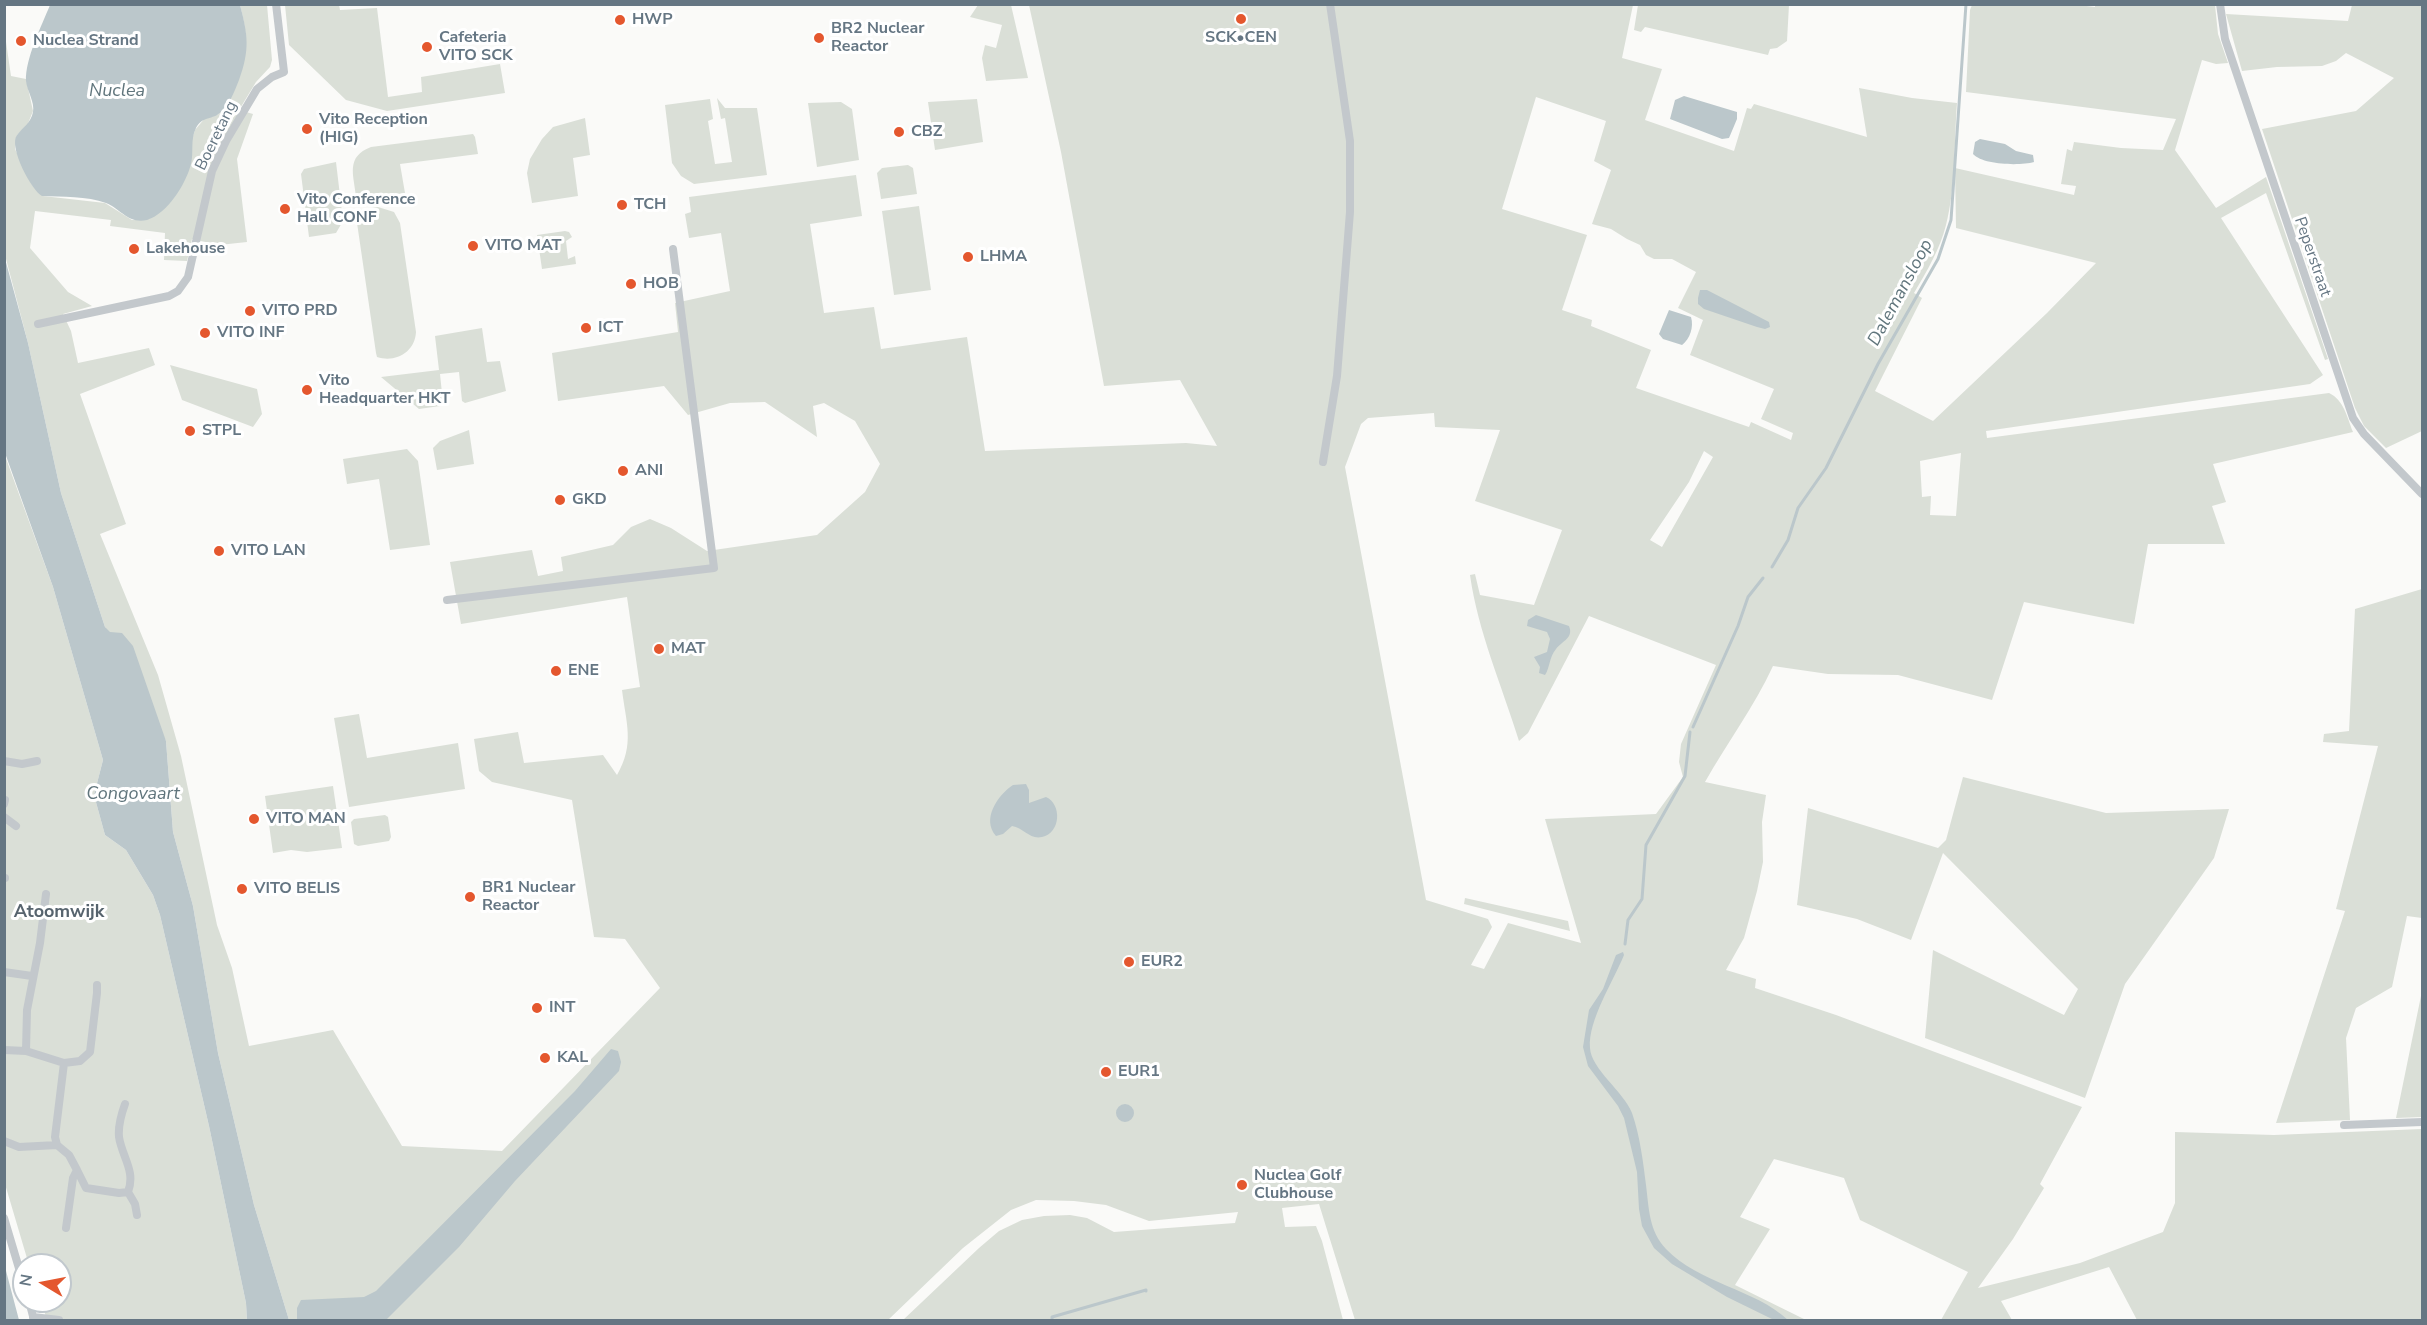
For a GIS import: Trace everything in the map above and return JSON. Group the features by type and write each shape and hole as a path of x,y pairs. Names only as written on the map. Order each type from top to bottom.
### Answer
{"street":[{"name":"Boeretang","path":"38,324 169,296 178,291 188,277 212,171 226,141 257,89 263,83 284,72 276,4"},
{"path":"1323,462 1337,376 1350,212 1350,141 1329,4"},
{"name":"Peperstraat","path":"2220,4 2225,39 2353,418 2364,434 2422,494"},
{"path":"447,600 714,568 673,249"},
{"path":"4,761 22,764 38,761"},
{"path":"4,804 5,800"},
{"path":"4,817 16,826"},
{"path":"26,1051 27,1010 40,943 46,894"},
{"path":"4,972 33,976"},
{"path":"4,1050 26,1051 64,1063 80,1061 90,1052 98,993 97,985"},
{"path":"57,1145 56,1124 64,1063"},
{"path":"125,1104 119,1131 131,1177 128,1192 135,1204 136,1215"},
{"path":"2344,1125 2422,1122"},
{"path":"4,1141 19,1147 57,1145 69,1155 86,1188 120,1194 128,1192"},
{"path":"66,1228 73,1178 77,1170"},
{"path":"4,1218 14,1253"},
{"path":"34,1319 59,1320"}],"shaded area":[{"path":"2070,4 2095,7 2095,4 2215,5 2218,34 2228,63 2216,64 2202,60 2175,150 2216,208 2266,177 2328,359 2325,360 2266,193 2221,218 2323,375 2310,384 1986,431 1987,438 2329,393 2342,404 2353,432 2213,464 2226,502 2212,506 2225,544 2148,544 2134,624 2024,602 1992,700 1898,675 1828,674 1773,666 1705,782 1766,795 1762,822 1763,862 1757,891 1744,938 1726,970 1756,979 1755,988 1836,1015 2082,1107 2040,1184 2044,1188 2013,1239 1978,1288 2080,1263 2163,1232 2175,1203 2175,1132 2274,1135 2422,1129 2422,1320 2137,1320 2109,1267 2001,1301 2012,1320 1941,1320 1968,1272 1860,1220 1844,1178 1774,1159 1740,1217 1770,1229 1735,1285 1806,1320 1355,1320 1319,1204 1282,1208 1285,1227 1316,1226 1343,1320 903,1320 999,1231 1022,1220 1070,1215 1087,1218 1114,1232 1235,1223 1238,1212 1149,1221 1106,1205 1036,1200 1011,1210 963,1248 888,1320 289,1320 254,1205 218,1053 193,906 173,832 166,741 105,627 61,493 28,343 5,255 4,28 11,76 26,79 33,111 27,126 17,135 15,149 33,186 43,196 105,203 132,220 149,219 169,203 192,155 192,139 195,130 205,118 219,114 239,73 246,50 240,5 267,5 272,60 270,67 256,82 239,110 253,114 237,159 247,242 219,245 192,239 187,261 164,260 165,233 110,226 111,220 35,211 30,248 68,292 92,306 63,314 71,331 78,363 149,348 155,365 80,394 126,524 100,534 158,675 181,756 217,925 232,968 249,1046 333,1030 402,1146 502,1151 660,988 625,939 594,937 572,800 492,782 479,771 474,739 518,732 524,763 603,755 617,775 623,764 628,743 622,690 640,687 627,597 461,624 450,562 532,550 538,576 563,571 561,557 613,545 631,527 650,519 671,528 707,551 817,535 865,492 880,464 855,421 824,403 813,406 817,437 765,402 730,403 688,415 664,386 558,401 552,353 678,332 675,303 730,291 721,233 689,238 685,214 691,212 689,197 856,175 862,216 810,224 824,313 874,307 881,349 967,337 985,451 1186,443 1217,446 1180,380 1104,386 1061,152 1029,5 1633,5 1622,58 1662,69 1645,120 1734,151 1747,108 1751,109 1754,104 1867,137 1859,88 1912,98 1957,103 1953,180 1946,225 1937,251 1914,293 1922,298 1875,391 1933,421 2096,263 1956,228 1955,168 2074,195 2076,186 2061,184 2067,149 2072,151 2074,142 2163,150 2176,119 1966,92 1972,5","holes":["1536,97 1606,121 1594,161 1611,170 1592,224 1611,229 1640,245 1646,255 1654,259 1672,259 1696,272 1678,308 1703,320 1690,355 1774,389 1761,419 1793,433 1791,440 1751,422 1749,427 1636,388 1651,350 1591,326 1592,320 1562,310 1587,235 1502,209","1434,413 1435,427 1500,430 1475,501 1562,530 1534,605 1480,595 1475,574 1470,575 1485,638 1519,741 1528,733 1589,616 1716,665 1681,744 1679,762 1683,777 1656,814 1545,819 1581,943 1508,923 1484,969 1471,965 1492,927 1488,919 1426,900 1345,467 1361,424 1368,418","1704,451 1713,457 1662,547 1650,540 1689,482","1961,453 1956,516 1930,515 1931,496 1922,497 1920,461"]},
{"path":"285,5 339,5 340,10 377,8 388,97 422,92 421,77 500,64 505,93 387,111 346,100 289,45"},
{"path":"978,5 1011,5 1028,78 986,81 982,58 985,45 996,48 1002,25 970,17"},
{"path":"1638,5 1789,5 1787,41 1777,48 1770,49 1768,55 1645,27 1641,32 1634,30"},
{"path":"2352,5 2422,5 2422,431 2386,448 2364,426 2355,408 2262,129 2356,111 2394,78 2346,53 2336,61 2322,66 2277,67 2242,71 2226,14 2348,21"},
{"path":"717,98 725,108 757,108 767,175 694,184 681,176 672,163 665,105 710,99 713,119 708,121 715,164 732,162 725,118 721,119"},
{"path":"977,99 983,142 935,150 928,102"},
{"path":"841,102 852,109 859,160 817,167 808,103"},
{"path":"585,118 590,155 573,158 578,196 532,203 527,173 530,159 542,139 553,127"},
{"path":"473,134 478,154 400,164 405,193 359,199 356,197 354,161 363,151 371,147"},
{"path":"336,162 343,221 336,233 309,237 301,174 304,169"},
{"path":"908,165 913,168 917,194 881,199 877,173 882,168"},
{"path":"919,206 931,290 894,295 882,211"},
{"path":"378,207 394,212 400,223 416,332 415,339 408,350 391,358 377,357 376,353 356,216 361,210"},
{"path":"569,232 572,237 566,241 568,259 575,256 576,264 542,269 537,235"},
{"path":"482,328 487,362 500,361 506,391 465,403 462,401 459,372 440,374 443,403 440,406 419,409 381,377 439,370 435,336"},
{"path":"170,365 257,389 262,414 253,427 182,400"},
{"path":"469,430 474,464 437,470 433,448 440,441"},
{"path":"407,449 418,461 430,545 390,550 379,479 347,484 343,459"},
{"path":"4,453 53,587 103,760 94,795 105,835 126,850 153,895 160,915 209,1126 246,1303 247,1320 47,1320 45,1313 72,1313 72,1253 25,1253 5,1184"},
{"path":"2422,589 2422,918 2407,916 2392,987 2356,1008 2346,1038 2350,1120 2276,1123 2345,911 2336,909 2378,746 2323,742 2324,734 2349,731 2355,609"},
{"path":"359,714 367,758 458,743 465,789 349,807 334,718"},
{"path":"1963,777 2106,813 2229,809 2214,858 2125,984 2085,1098 1925,1038 1933,950 2064,1015 2078,989 1943,853 1911,940 1857,919 1797,905 1808,808 1938,848 1946,840"},
{"path":"333,786 342,848 273,853 265,796"},
{"path":"385,815 388,817 391,837 389,841 358,846 354,844 351,822 354,819"},
{"path":"1465,898 1568,921 1570,931 1464,904"},
{"path":"2422,991 2422,1117 2396,1118"}],"water":[{"name":"Nuclea","path":"50,5 240,5 247,42 239,80 232,97 224,108 218,114 198,124 193,137 191,164 185,180 175,197 162,212 154,217 140,221 99,201 74,197 42,196 22,168 15,141 17,135 31,119 33,112 26,72"},
{"path":"1684,96 1737,112 1737,119 1729,138 1722,139 1670,119 1675,100"},
{"path":"1980,139 2005,144 2016,151 2033,155 2034,162 2002,164 1978,158 1973,154 1975,142"},
{"name":"Congovaart","path":"4,255 28,343 61,493 105,627 110,632 122,633 133,646 166,741 173,832 193,906 218,1053 254,1205 289,1320 247,1320 246,1303 209,1126 160,915 153,895 126,850 105,835 94,795 103,760 53,587 5,453"},
{"path":"1700,290 1707,290 1769,322 1770,327 1765,329 1757,327 1704,309 1698,304"},
{"path":"1669,310 1691,317 1691,332 1682,345 1663,339 1659,334"},
{"path":"1536,615 1569,626 1570,630 1569,636 1554,652 1545,675 1539,673 1540,667 1534,657 1547,652 1550,639 1547,632 1527,626 1528,620"},
{"path":"1026,784 1029,790 1029,803 1046,797 1055,806 1057,818 1053,830 1038,837 1012,826 1003,834 996,836 990,822 997,801 1013,785"},
{"path":"1623,952 1624,955 1597,1013 1590,1037 1590,1048 1596,1064 1632,1113 1641,1149 1651,1219 1656,1235 1679,1261 1775,1309 1788,1320 1774,1320 1727,1297 1672,1264 1654,1248 1642,1226 1637,1172 1624,1118 1618,1106 1588,1066 1583,1047 1589,1010 1603,989 1616,955"},
{"path":"611,1049 618,1051 621,1062 619,1071 515,1181 459,1247 386,1320 297,1320 297,1308 301,1300 364,1297 376,1291 575,1091"},
{"path":"1125,1104 1131,1107 1134,1113 1131,1119 1125,1122 1119,1119 1116,1113 1119,1107"},
{"path":"5,1267 12,1294 12,1313 17,1313 19,1320 5,1320"}],"waterway":[{"name":"Dalemansloop","path":"1772,567 1788,540 1798,508 1826,468 1878,364 1938,259 1951,220 1966,4"},
{"name":"Dalemansloop","path":"1693,727 1738,626 1748,597 1763,578"},
{"name":"Dalemansloop","path":"1625,944 1628,920 1642,899 1646,845 1685,776 1690,732"},
{"path":"1052,1320 1052,1317 1146,1291"}],"place":[{"name":"SCK•CEN","path":"1241,19"},
{"name":"HWP","path":"620,20"},
{"name":"BR2 Nuclear Reactor","path":"819,38"},
{"name":"Nuclea Strand","path":"21,41"},
{"name":"Cafeteria VITO SCK","path":"427,47"},
{"name":"Vito Reception (HIG)","path":"307,129"},
{"name":"CBZ","path":"899,132"},
{"name":"TCH","path":"622,205"},
{"name":"Vito Conference Hall CONF","path":"285,209"},
{"name":"VITO MAT","path":"473,246"},
{"name":"Lakehouse","path":"134,249"},
{"name":"LHMA","path":"968,257"},
{"name":"HOB","path":"631,284"},
{"name":"VITO PRD","path":"250,311"},
{"name":"ICT","path":"586,328"},
{"name":"VITO INF","path":"205,333"},
{"name":"Vito Headquarter HKT","path":"307,390"},
{"name":"STPL","path":"190,431"},
{"name":"ANI","path":"623,471"},
{"name":"GKD","path":"560,500"},
{"name":"VITO LAN","path":"219,551"},
{"name":"MAT","path":"659,649"},
{"name":"ENE","path":"556,671"},
{"name":"VITO MAN","path":"254,819"},
{"name":"VITO BELIS","path":"242,889"},
{"name":"BR1 Nuclear Reactor","path":"470,897"},
{"name":"EUR2","path":"1129,962"},
{"name":"INT","path":"537,1008"},
{"name":"KAL","path":"545,1058"},
{"name":"EUR1","path":"1106,1072"},
{"name":"Nuclea Golf Clubhouse","path":"1242,1185"}],"district":[{"name":"Atoomwijk","path":"59,913"}]}
